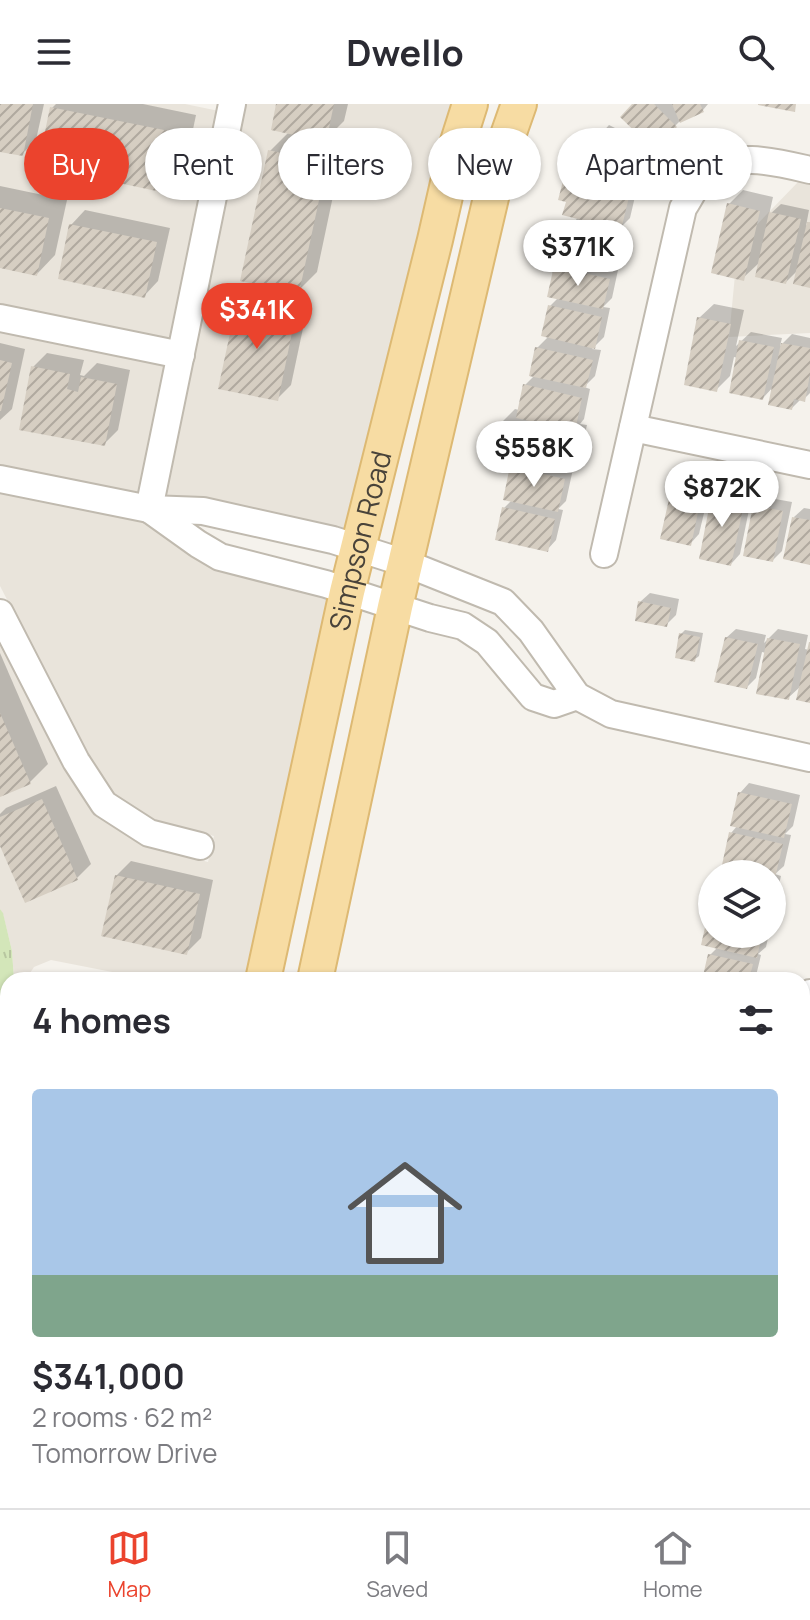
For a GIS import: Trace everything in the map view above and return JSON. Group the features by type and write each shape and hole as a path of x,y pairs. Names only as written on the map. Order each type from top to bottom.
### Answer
{"main road":[{"name":"Simpson Road","path":"265,972 347,592 456,148 470,104"},
{"name":"Simpson Road","path":"317,972 405,563 501,155 519,104"}],"street":[{"path":"149,509 232,104"},
{"path":"604,554 683,208 705,174 729,161 761,159 810,170"},
{"path":"0,318 181,355"},
{"path":"633,428 810,465"},
{"path":"0,479 149,509 203,511 333,540 405,563 503,602 531,631 577,696 611,714 810,758"},
{"path":"149,509 220,557 326,584 463,626 487,642 533,697 554,704 577,696"},
{"path":"0,613 76,761 104,804 149,833 200,846"}],"shaded area":[{"path":"0,104 185,104 219,111 216,128 145,128 145,200 201,200 172,340 0,305"},
{"path":"244,104 482,104 476,128 428,128 428,200 459,200 375,542 163,498 224,200 262,200 262,128 239,128"},
{"path":"799,181 810,183 810,333 729,337 738,244"},
{"path":"0,331 167,366 140,494 0,465"},
{"path":"0,492 145,522 217,570 361,605 278,972 112,972 51,960 34,967 31,972 13,972 12,951 0,909 0,639 98,816 145,845 208,862 214,836 153,820 113,794 87,754 0,586"}],"green space":[{"path":"0,909 12,951 13,972 0,972"}],"building":[{"path":"0,104 33,104 28,128 24,128 23,156 0,152"},
{"path":"276,104 334,104 329,128 271,130"},
{"path":"632,104 654,104 677,127 631,128 620,117"},
{"path":"672,104 700,104 704,112 680,123"},
{"path":"758,104 796,104 795,112"},
{"path":"50,107 154,128 145,128 145,189 129,185 129,128 46,128"},
{"path":"268,150 278,152 278,200 319,200 299,293 240,281 257,200 262,200 262,178"},
{"path":"558,200 628,200 621,230 562,215 566,202"},
{"path":"727,203 760,211 744,281 711,273"},
{"path":"0,208 49,218 37,276 0,268"},
{"path":"769,212 801,219 786,284 755,277"},
{"path":"807,222 810,222 810,288 793,284"},
{"path":"69,224 157,242 145,298 58,279"},
{"path":"566,226 620,239 612,270 559,258"},
{"path":"554,266 610,279 603,309 547,297"},
{"path":"237,301 296,313 278,401 218,389"},
{"path":"548,305 602,317 595,349 541,336"},
{"path":"697,317 731,324 717,392 684,385"},
{"path":"739,340 774,347 763,400 729,393"},
{"path":"781,343 810,348 805,402 794,399 792,410 768,405"},
{"path":"535,347 593,360 586,388 529,376"},
{"path":"0,360 12,363 1,411 0,411"},
{"path":"31,366 70,374 67,389 78,392 81,377 117,384 105,446 19,430"},
{"path":"523,384 582,398 575,431 516,418"},
{"path":"499,422 574,439 566,471 492,454"},
{"path":"510,466 565,479 558,512 503,500"},
{"path":"672,486 702,493 691,546 660,539"},
{"path":"712,493 745,499 731,566 699,559"},
{"path":"753,505 783,511 773,562 743,556"},
{"path":"502,507 555,519 548,552 495,540"},
{"path":"792,517 810,520 810,565 783,559"},
{"path":"638,601 671,608 667,627 635,621"},
{"path":"679,633 700,637 695,662 675,658"},
{"path":"725,637 758,644 747,689 714,682"},
{"path":"767,638 800,644 789,700 756,694"},
{"path":"810,642 810,703 796,700"},
{"path":"0,713 31,784 0,797"},
{"path":"738,792 792,804 784,838 730,826"},
{"path":"42,799 78,880 25,903 0,846 0,817"},
{"path":"729,832 783,844 779,860 723,860"},
{"path":"115,875 200,894 187,955 101,936"},
{"path":"714,948 759,948 757,958"},
{"path":"708,954 753,964 751,972 704,972"}]}
